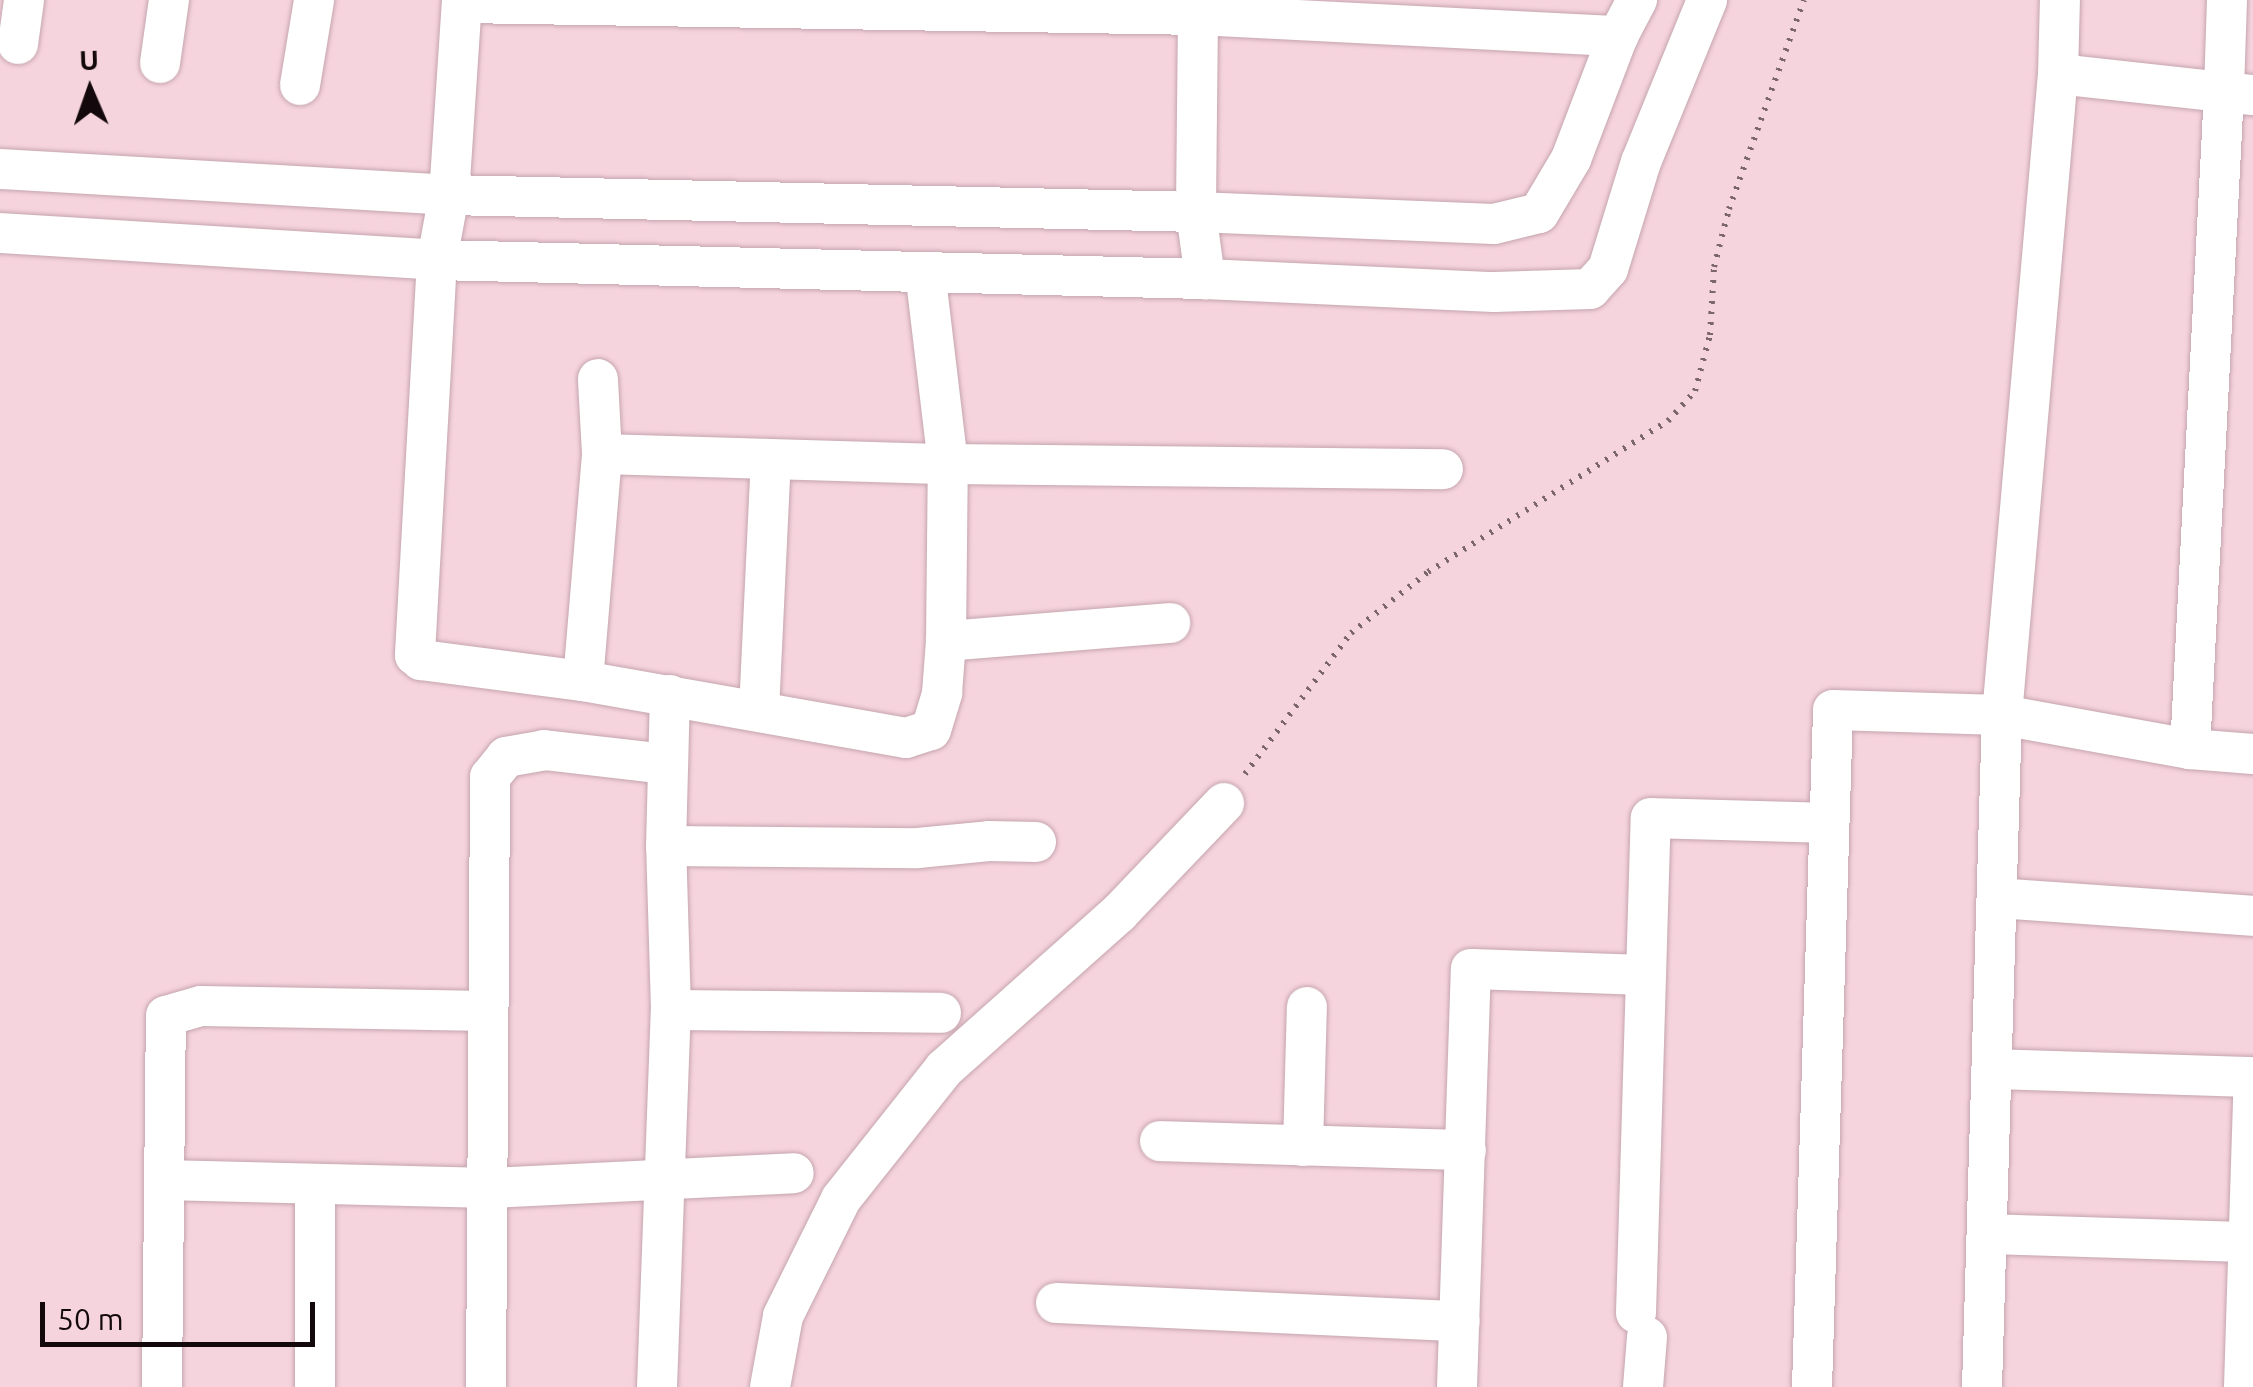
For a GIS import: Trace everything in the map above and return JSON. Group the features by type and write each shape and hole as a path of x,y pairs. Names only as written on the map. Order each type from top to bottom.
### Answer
{"street":[{"path":"18,44 24,0"},
{"path":"160,63 169,0"},
{"path":"300,84 314,0"},
{"path":"0,169 449,194 1196,212 1494,224 1539,213 1571,159 1618,36 1637,0"},
{"path":"0,233 437,260 1205,279 1494,292 1590,289 1608,269 1641,162 1707,0"},
{"path":"1982,1387 2002,715 2058,74 2060,0"},
{"path":"2190,749 2238,94 2226,0"},
{"path":"925,272 948,464 946,641 940,706 931,730 906,738 583,681 430,664 415,655 437,260 449,194 462,2 1200,7 1618,36"},
{"path":"1200,7 1196,212 1205,279"},
{"path":"2058,74 2238,94"},
{"path":"583,681 602,454 598,379"},
{"path":"602,454 948,464 1443,469"},
{"path":"758,711 770,460"},
{"path":"946,641 1170,623"},
{"path":"658,1387 672,1010 666,846 670,695"},
{"path":"1812,1387 1833,710 2002,715 2190,749 2253,754"},
{"path":"486,1387 490,776 506,756 544,750 667,764"},
{"path":"770,1387 783,1316 841,1199 944,1068 1119,913 1224,804"},
{"path":"1643,1387 1651,818 1829,823"},
{"path":"666,846 918,848 1036,842"},
{"path":"1996,898 2253,916"},
{"path":"1457,1387 1471,969 1646,974"},
{"path":"162,1387 166,1016 201,1006 488,1012"},
{"path":"1303,1146 1308,1006"},
{"path":"672,1010 940,1013"},
{"path":"1992,1069 2253,1076"},
{"path":"2244,1387 2253,1092"},
{"path":"1160,1141 1466,1150"},
{"path":"164,1180 490,1188 667,1176 794,1173"},
{"path":"314,1184 316,1387"},
{"path":"1987,1234 2248,1242"},
{"path":"1056,1302 1460,1321"}],"path":[{"path":"1224,804 1351,633 1428,572 1668,421 1695,391 1710,335 1714,268 1729,209 1804,0"}]}
